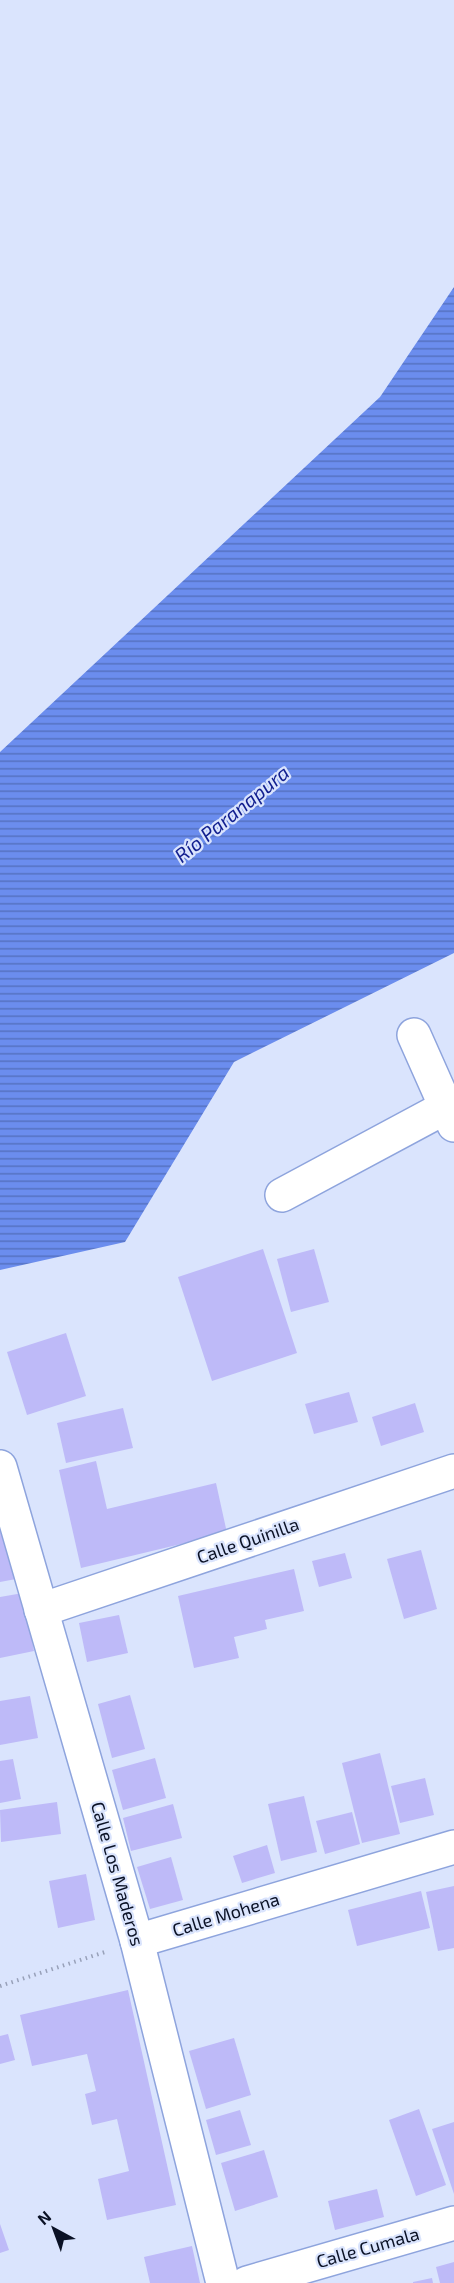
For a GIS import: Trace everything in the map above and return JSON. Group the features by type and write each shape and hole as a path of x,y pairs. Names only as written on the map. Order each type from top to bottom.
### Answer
{"street":[{"path":"282,1195 450,1116 414,1035"},
{"name":"Calle Los Maderos","path":"0,1467 136,1941 223,2283"},
{"name":"Calle Quinilla","path":"41,1610 454,1471"},
{"name":"Calle Mohena","path":"136,1941 454,1847"},
{"name":"Calle Cumala","path":"247,2283 454,2223"}],"path":[{"path":"0,1986 136,1941"}],"water":[{"name":"Río Paranapura","path":"454,287 454,953 234,1062 125,1242 0,1270 0,752 380,397"}],"building":[{"path":"263,1249 297,1353 212,1381 178,1277"},
{"path":"314,1249 329,1302 291,1312 277,1259"},
{"path":"66,1333 86,1396 27,1415 7,1352"},
{"path":"349,1392 358,1422 314,1434 305,1404"},
{"path":"415,1403 424,1432 381,1446 372,1417"},
{"path":"123,1408 133,1448 66,1463 57,1423"},
{"path":"96,1461 107,1509 216,1483 227,1533 81,1568 59,1470"},
{"path":"6,1528 16,1579 0,1582 0,1529"},
{"path":"421,1550 437,1609 404,1619 387,1559"},
{"path":"345,1553 352,1578 319,1587 312,1561"},
{"path":"294,1569 304,1611 265,1620 267,1629 234,1637 239,1658 194,1668 178,1596"},
{"path":"23,1593 34,1651 0,1658 0,1597"},
{"path":"119,1615 128,1653 87,1662 79,1623"},
{"path":"130,1695 145,1749 112,1758 98,1704"},
{"path":"30,1696 38,1738 0,1745 0,1701"},
{"path":"380,1753 400,1834 362,1843 342,1763"},
{"path":"155,1758 166,1798 123,1810 112,1770"},
{"path":"13,1759 21,1799 0,1803 0,1761"},
{"path":"425,1778 434,1815 400,1823 391,1786"},
{"path":"304,1796 317,1852 281,1861 268,1804"},
{"path":"57,1802 61,1834 1,1842 0,1810"},
{"path":"173,1804 182,1838 131,1851 123,1818"},
{"path":"352,1812 360,1844 325,1854 316,1821"},
{"path":"267,1845 275,1873 242,1883 233,1856"},
{"path":"171,1857 183,1900 150,1909 137,1867"},
{"path":"86,1874 95,1920 58,1928 49,1881"},
{"path":"454,1886 454,1948 438,1951 426,1892"},
{"path":"421,1891 430,1928 357,1946 348,1910"},
{"path":"128,1990 176,2205 107,2220 98,2179 129,2171 117,2119 92,2125 85,2094 96,2091 87,2054 32,2066 20,2015"},
{"path":"8,2034 15,2060 0,2064 0,2036"},
{"path":"234,2038 251,2095 206,2109 189,2051"},
{"path":"419,2109 446,2185 416,2196 389,2120"},
{"path":"240,2110 251,2145 216,2155 206,2120"},
{"path":"454,2122 454,2194 432,2129"},
{"path":"264,2150 278,2197 235,2211 221,2163"},
{"path":"377,2189 384,2217 335,2230 328,2201"},
{"path":"0,2224 9,2250 0,2253"},
{"path":"192,2246 200,2283 150,2283 144,2257"},
{"path":"454,2262 454,2283 440,2283 436,2267"},
{"path":"432,2278 433,2283 413,2283 413,2282"}]}
